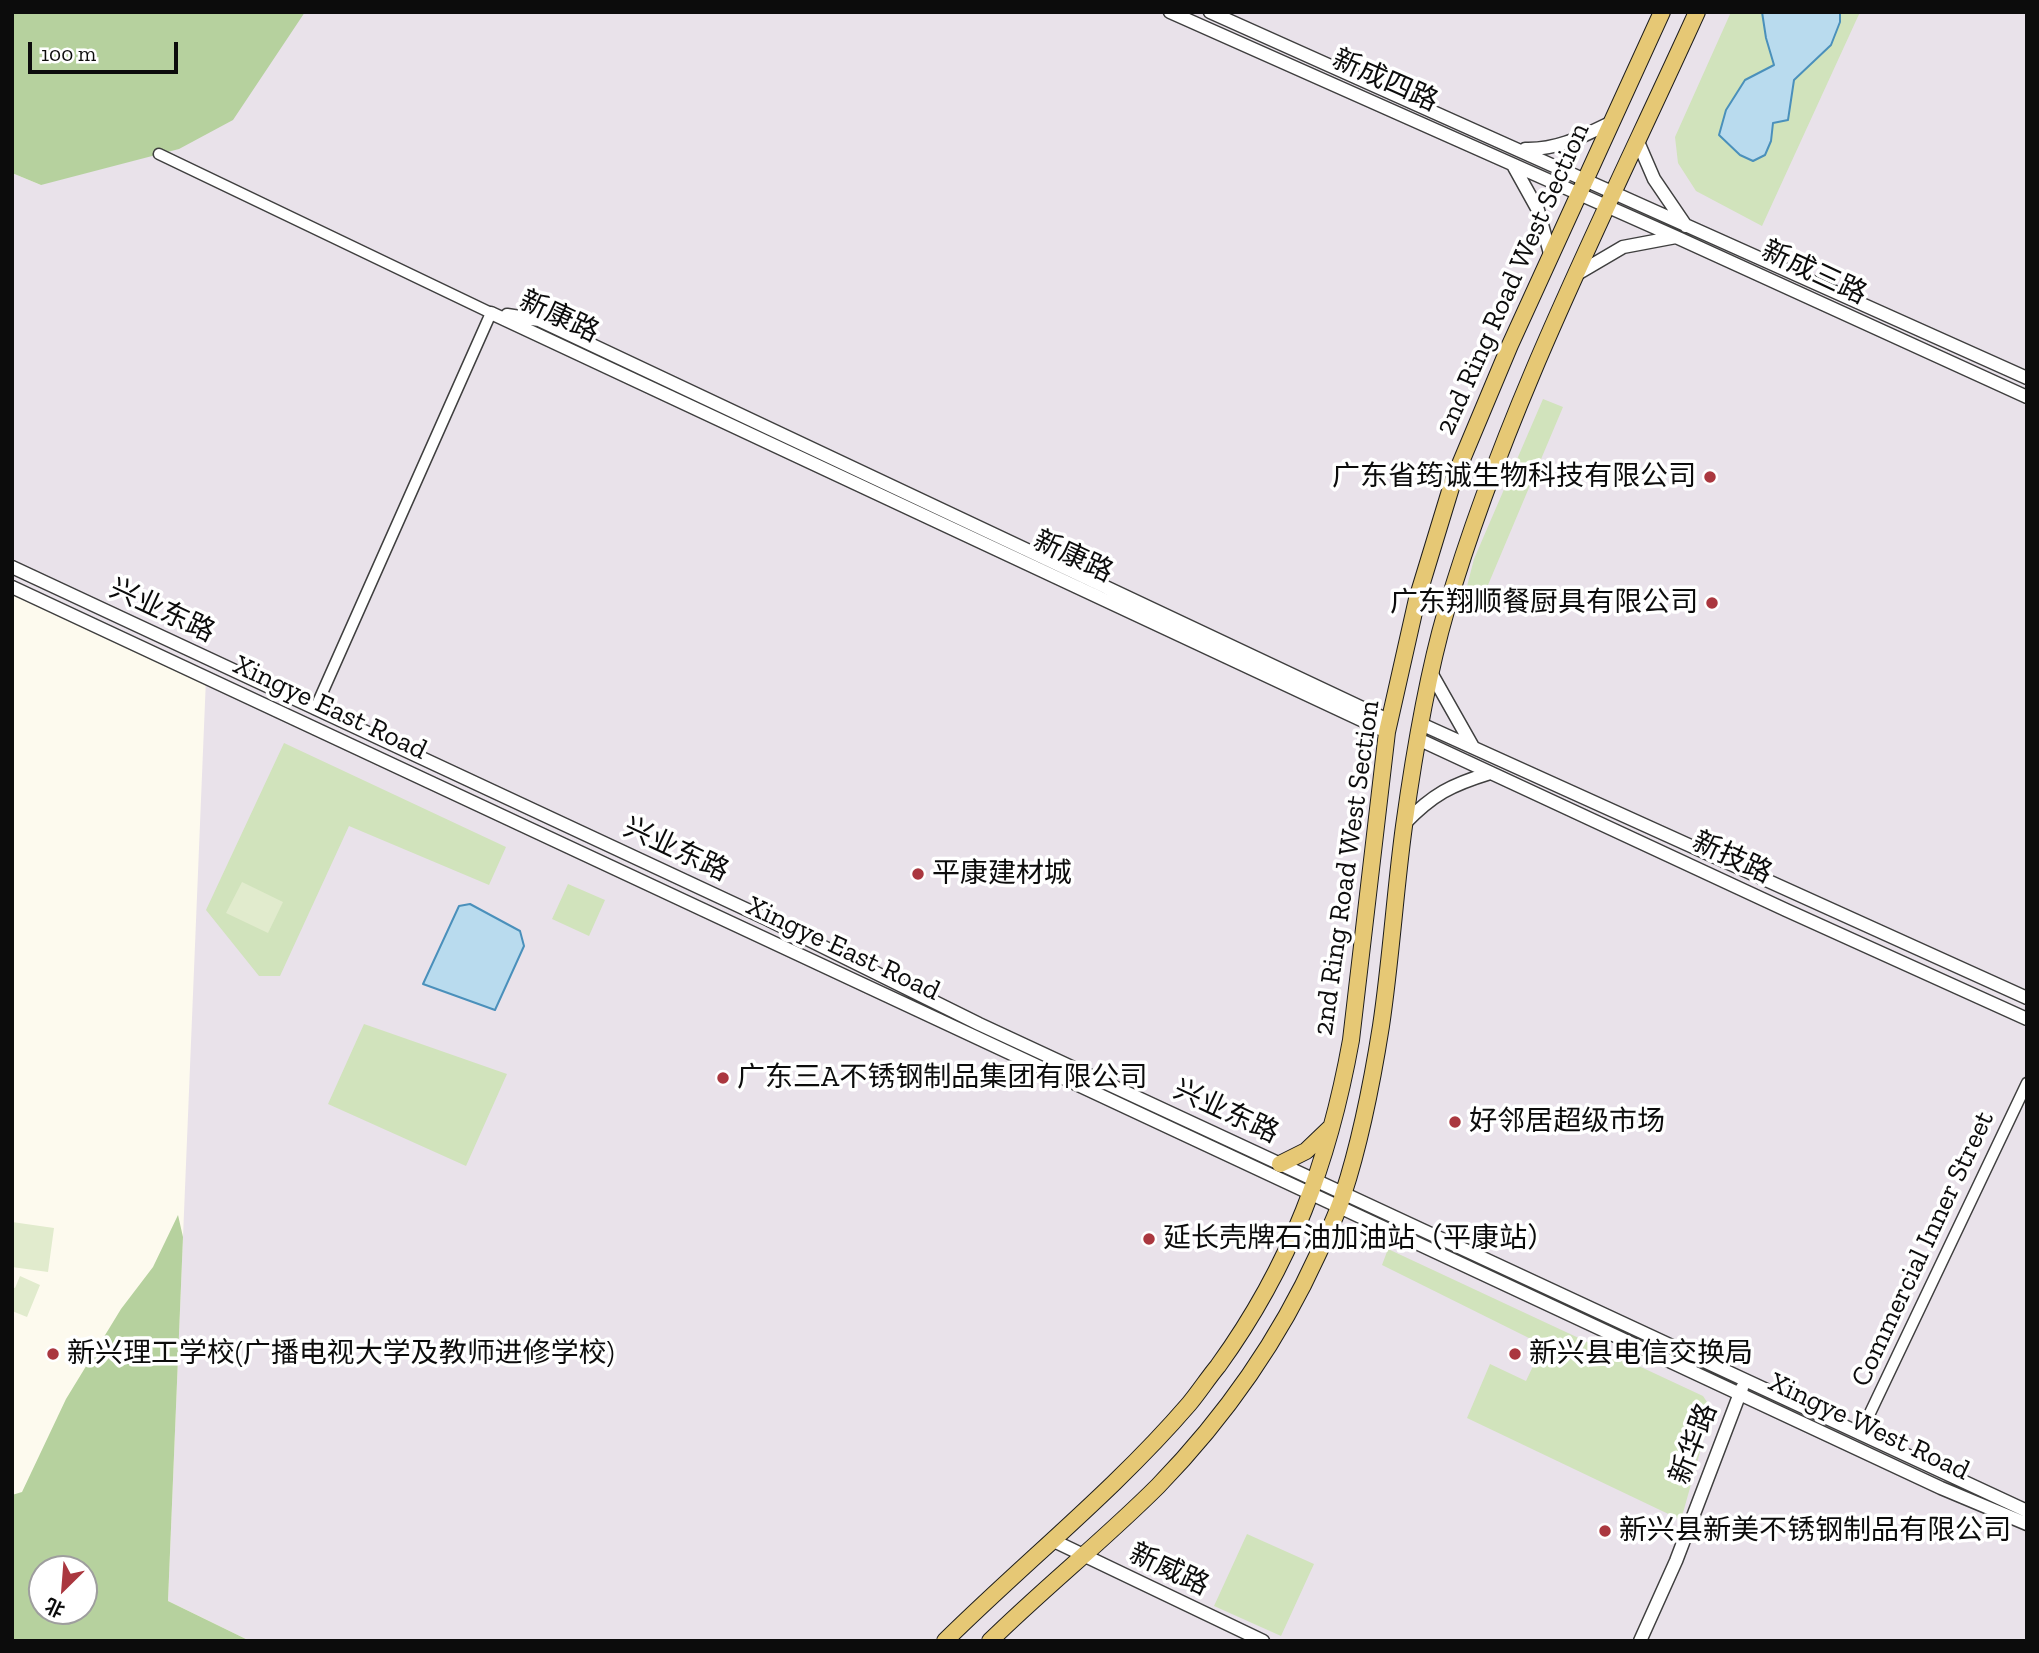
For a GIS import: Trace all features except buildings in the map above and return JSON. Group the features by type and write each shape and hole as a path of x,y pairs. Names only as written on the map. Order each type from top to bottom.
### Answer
{"main road":[{"name":"2nd Ring Road West Section","path":"945,1641 1110,1488 1198,1392 1262,1301 1282,1263 1314,1188 1332,1126 1351,1040 1389,726 1417,598 1453,481 1510,345 1662,12"},
{"name":"2nd Ring Road West Section","path":"989,1641 1159,1484 1210,1428 1272,1343 1304,1285 1341,1201 1369,1095 1382,1021 1404,824 1430,671 1447,609 1486,488 1532,376 1697,12"},
{"path":"1280,1164 1306,1151 1332,1126"}],"street":[{"name":"新成四路","path":"1170,12 1513,165 1583,187"},
{"name":"新成四路","path":"1210,12 1518,149 1583,187"},
{"path":"1518,149 1544,149 1570,143 1612,122"},
{"path":"1638,142 1654,178 1686,227"},
{"path":"159,153 491,313 315,709"},
{"path":"1513,165 1538,210 1551,259"},
{"name":"新成三路","path":"1583,187 1676,237 2027,397"},
{"name":"新成三路","path":"1611,200 1686,227 2027,378"},
{"path":"1577,274 1623,247 1676,237"},
{"name":"新康路","path":"491,313 539,320 1389,726"},
{"name":"兴业东路","path":"12,567 757,914 979,1024 1280,1164 1314,1188"},
{"name":"Xingye East Road","path":"12,587 1314,1188"},
{"path":"1430,671 1473,748"},
{"name":"新技路","path":"1420,731 1473,748 2027,998"},
{"name":"新技路","path":"1420,731 1490,773 2027,1018"},
{"path":"1404,824 1423,804 1451,786 1490,773"},
{"name":"Commercial Inner Street","path":"1860,1434 2027,1083"},
{"name":"Xingye West Road","path":"1314,1188 1742,1387 1941,1488 2027,1524"},
{"path":"1742,1387 1860,1434 2027,1511"},
{"name":"新华路","path":"1640,1641 1676,1561 1742,1387"},
{"name":"新威路","path":"1055,1541 1264,1641"}],"shaded area":[{"path":"45,12 2027,12 2027,1641 250,1641 168,1601 206,678 12,587 12,173 41,185"}],"green space":[{"path":"12,12 305,12 233,120 179,149 41,185 12,173"},
{"path":"1731,12 1860,12 1762,226 1696,191 1678,163 1675,137"},
{"path":"1543,399 1563,407 1480,604 1465,594 1474,559"},
{"path":"284,743 506,847 489,885 349,826 280,976 259,976 206,910"},
{"path":"242,882 283,902 268,933 226,913"},
{"path":"568,884 605,900 589,936 552,919"},
{"path":"364,1024 507,1074 466,1166 328,1104"},
{"path":"178,1215 183,1237 168,1601 250,1641 12,1641 12,1495 22,1492 66,1399 121,1309 153,1267"},
{"path":"12,1222 54,1228 48,1272 12,1267"},
{"path":"1388,1249 1703,1396 1709,1405 1707,1427 1681,1520 1467,1418 1490,1364 1526,1381 1543,1345 1382,1265"},
{"path":"20,1276 40,1285 27,1317 12,1311 12,1287 15,1288"},
{"path":"1247,1534 1314,1564 1281,1636 1214,1606"}],"water":[{"path":"1762,12 1840,12 1840,22 1831,45 1794,80 1788,120 1773,123 1771,141 1765,155 1753,161 1740,155 1719,135 1726,110 1745,80 1774,65"},
{"path":"470,904 520,931 524,946 495,1010 423,984 459,906"}],"place":[{"name":"广东省筠诚生物科技有限公司","path":"1710,477"},
{"name":"广东翔顺餐厨具有限公司","path":"1712,603"},
{"name":"平康建材城","path":"918,874"},
{"name":"广东三A不锈钢制品集团有限公司","path":"723,1078"},
{"name":"好邻居超级市场","path":"1455,1122"},
{"name":"延长壳牌石油加油站（平康站）","path":"1149,1239"},
{"name":"新兴理工学校(广播电视大学及教师进修学校)","path":"53,1354"},
{"name":"新兴县电信交换局","path":"1515,1354"},
{"name":"新兴县新美不锈钢制品有限公司","path":"1605,1531"}]}
